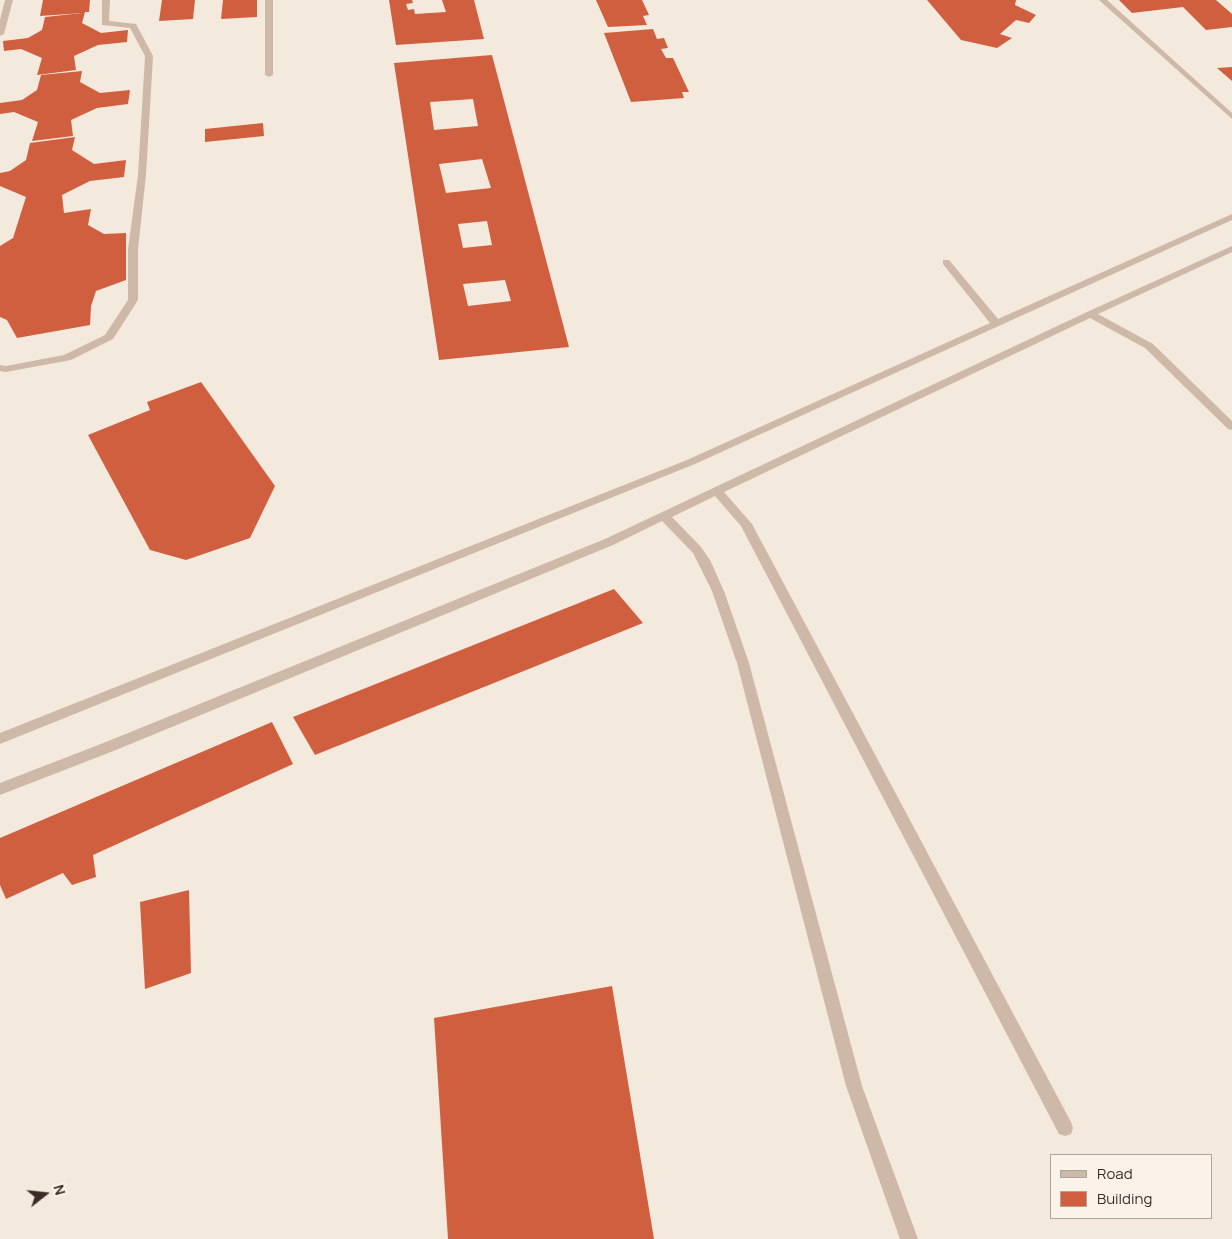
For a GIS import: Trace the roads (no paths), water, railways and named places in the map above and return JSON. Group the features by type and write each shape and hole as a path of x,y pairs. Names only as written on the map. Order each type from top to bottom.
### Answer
{"street":[{"path":"0,34 9,0"},
{"path":"0,368 6,369 67,358 109,337 133,300 134,249 142,175 149,56 133,26 105,23 106,0"},
{"path":"269,0 269,75"},
{"path":"1103,0 1232,117"},
{"path":"0,739 691,462 1232,217"},
{"path":"0,789 600,545 1232,249"},
{"path":"946,262 996,324"},
{"path":"1090,314 1149,346 1232,427"},
{"path":"717,491 746,524 1065,1128"},
{"path":"664,516 697,550 704,560 718,591 743,663 854,1086 908,1239"}]}
